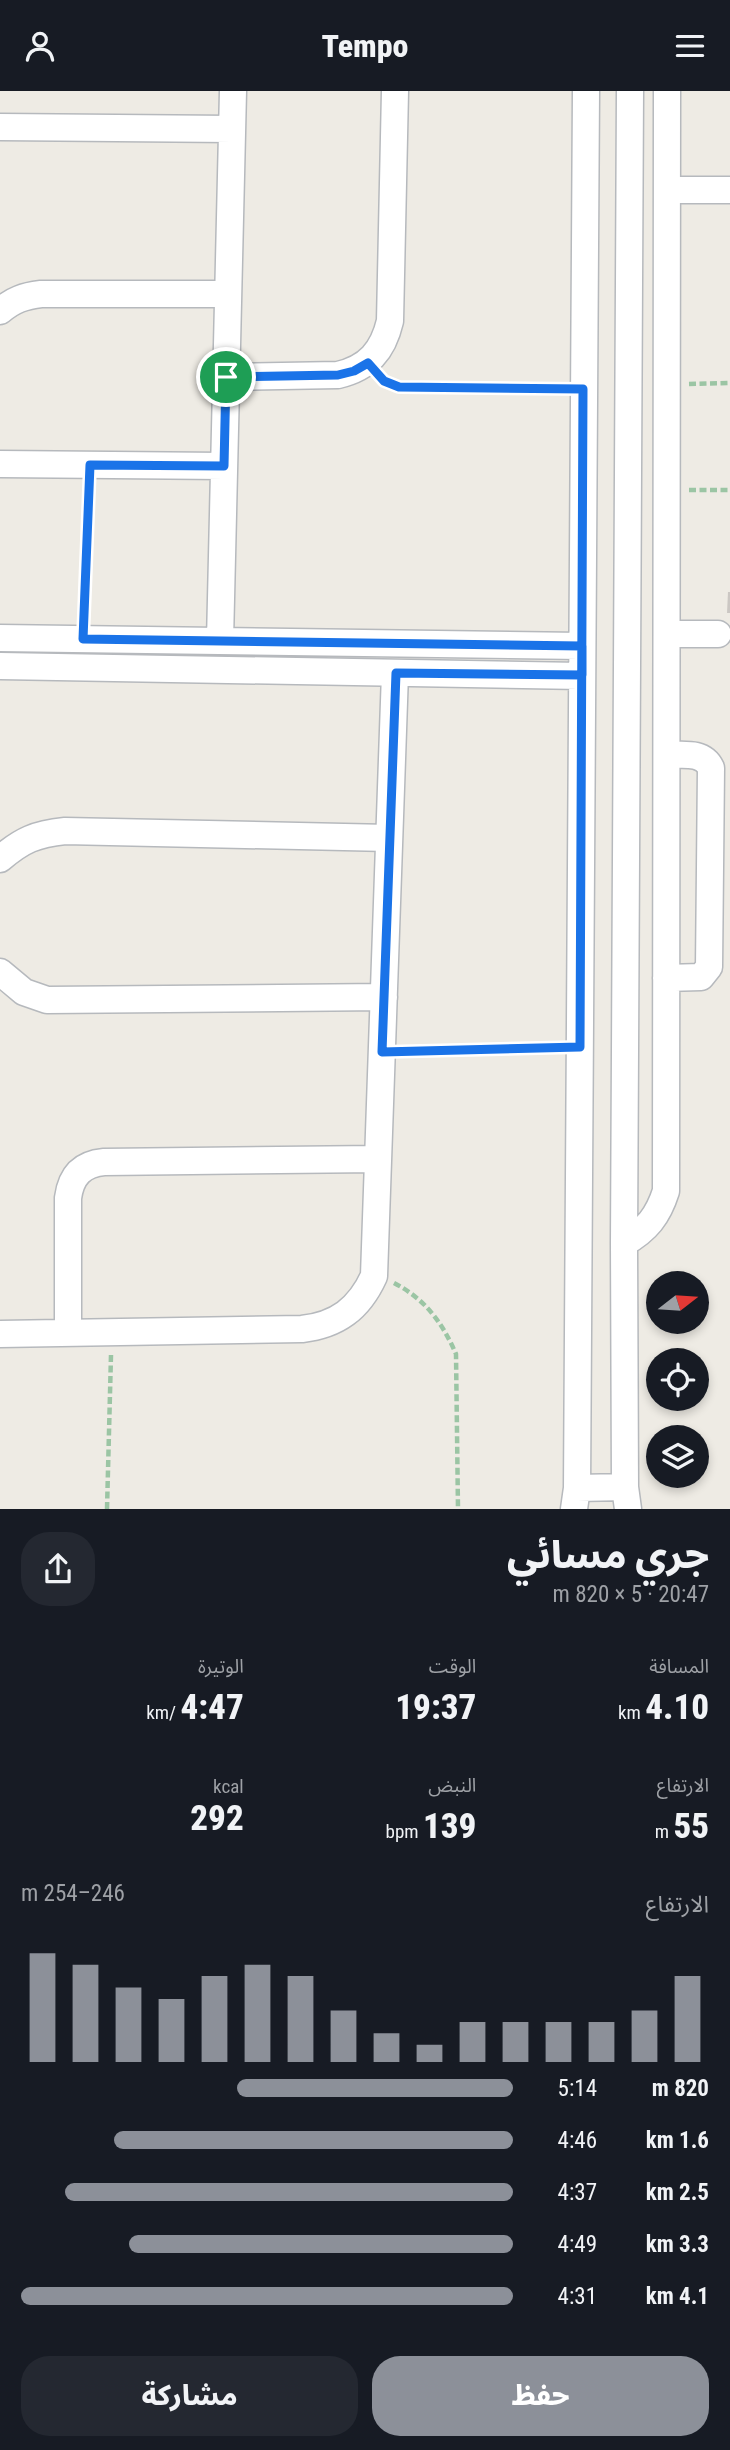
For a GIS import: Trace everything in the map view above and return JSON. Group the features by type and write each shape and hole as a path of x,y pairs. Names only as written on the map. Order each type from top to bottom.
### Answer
{"street":[{"path":"220,641 233,91"},
{"path":"226,377 338,375 354,371 368,363 379,351 390,321 395,91"},
{"path":"586,91 575,1498 627,1498 624,1243 630,91"},
{"path":"624,1243 652,1222 666,1191 667,91"},
{"path":"0,127 232,129"},
{"path":"667,190 730,190"},
{"path":"0,311 24,296 41,294 228,294"},
{"path":"583,389 627,388"},
{"path":"0,464 224,466"},
{"path":"667,634 718,634"},
{"path":"0,638 582,646"},
{"path":"0,666 582,675"},
{"path":"0,1334 321,1327 339,1319 355,1307 367,1292 374,1276 396,673"},
{"path":"666,978 701,977 709,967 711,768 709,762 699,756 667,755"},
{"path":"0,859 17,845 40,834 65,831 389,838"},
{"path":"0,972 23,992 47,1000 384,997"},
{"path":"68,1333 68,1198 75,1176 82,1168 104,1162 378,1159"}],"path":[{"path":"368,363 384,381 399,387 583,389"},
{"path":"666,385 730,383"},
{"path":"83,639 90,465"},
{"path":"667,490 730,490"},
{"path":"382,1052 580,1047"},
{"path":"374,1276 396,1284 416,1296 447,1332 456,1354 458,1509"},
{"path":"107,1509 111,1332"}],"building":[{"path":"730,592 730,613 727,613"}],"route":[{"path":"226,377 224,466 90,465 83,639 582,646 582,675 396,673 382,1052 580,1047 582,675 583,389 399,387 384,381 368,363 354,371 338,375 226,377"}]}
